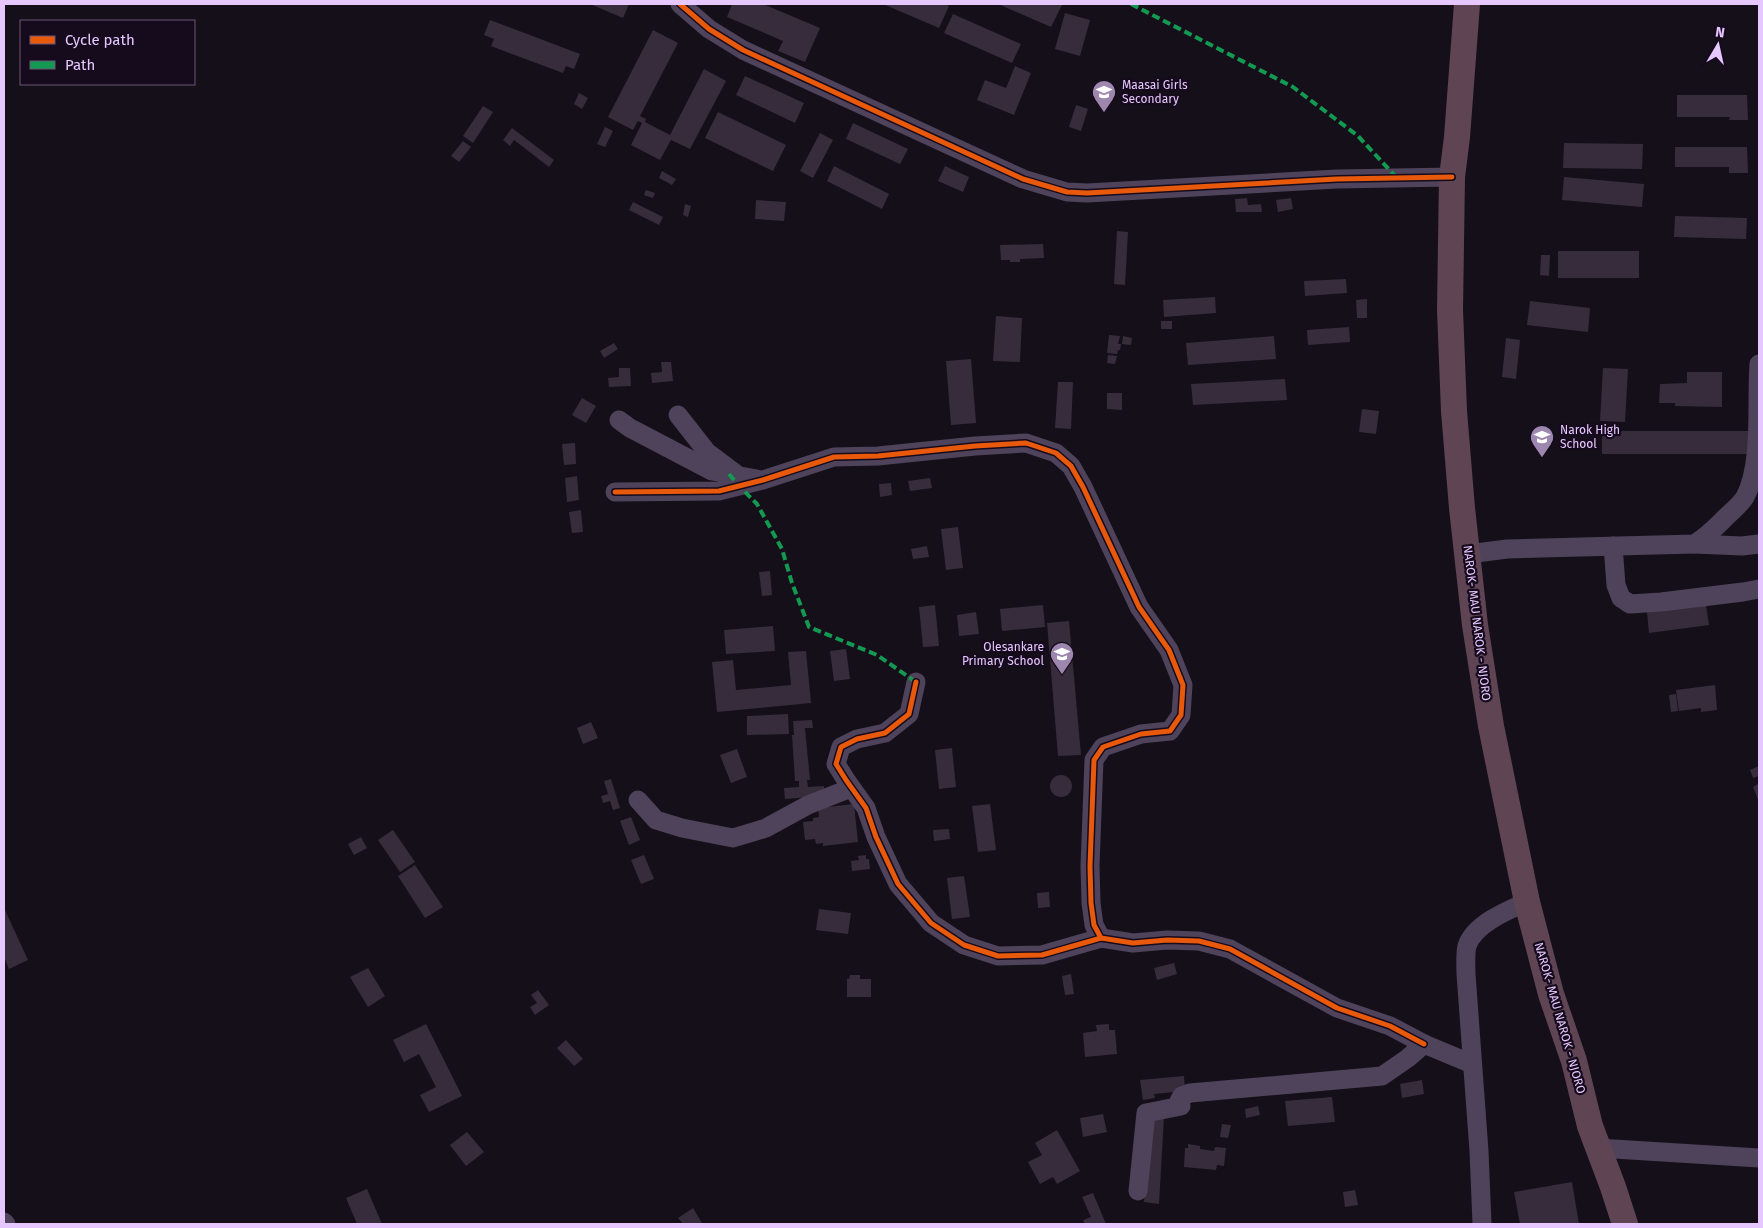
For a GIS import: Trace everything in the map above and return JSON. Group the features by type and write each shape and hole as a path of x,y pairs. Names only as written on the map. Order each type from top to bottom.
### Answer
{"highway":[{"name":"NAROK- MAU NAROK - NJORO","path":"1467,4 1457,138 1452,177 1450,319 1462,508 1472,607 1484,685 1527,902 1550,994 1574,1061 1590,1126 1625,1224"}],"street":[{"path":"680,4 709,29 743,50 1024,179 1067,192 1112,193 1337,179 1452,177"},
{"path":"1694,544 1707,536 1740,504 1750,487 1758,449 1759,364"},
{"path":"678,416 707,452 738,475"},
{"path":"619,420 630,428 712,471 763,480"},
{"path":"615,492 719,491 763,480 834,457 878,456 1026,443 1056,453 1071,466 1099,518 1139,607 1170,650 1183,685 1181,715 1170,731 1141,734 1103,747 1094,760 1090,866 1091,903 1094,925 1101,938"},
{"path":"1468,554 1507,550 1613,546 1694,544 1742,546 1759,544"},
{"path":"1613,546 1616,585 1621,598 1630,604 1661,602 1759,589"},
{"path":"916,682 909,714 885,733 857,739 841,747 836,764 866,808 876,837 898,884 931,923 964,945 998,956 1042,955 1101,938 1133,943 1199,940 1230,949 1337,1008 1390,1026 1424,1044 1472,1064"},
{"path":"638,800 656,820 682,828 733,838 766,828 808,805 851,788"},
{"path":"1482,1224 1479,1151 1466,974 1467,947 1473,933 1491,920 1527,902"},
{"path":"1138,1190 1146,1113 1181,1106 1179,1101 1182,1096 1190,1094 1382,1076 1424,1044"},
{"path":"1598,1148 1759,1158"}],"building":[{"path":"590,4 629,4 623,18"},
{"path":"732,4 763,4 820,28 805,62 778,51 783,41 727,17"},
{"path":"883,4 944,4 949,6 939,28"},
{"path":"998,4 1058,4 1062,5 1051,27"},
{"path":"1065,13 1090,20 1080,56 1055,49"},
{"path":"953,14 1021,44 1012,63 944,33"},
{"path":"490,20 580,54 574,69 566,66 563,73 491,46 494,39 484,35"},
{"path":"653,30 678,43 640,116 646,119 645,122 670,135 704,69 726,81 690,149 671,140 660,160 631,145 642,123 638,121 633,130 608,117"},
{"path":"1015,66 1031,73 1014,115 977,100 985,80 1006,88"},
{"path":"745,76 804,103 795,123 736,95"},
{"path":"579,93 588,98 582,109 574,104"},
{"path":"1677,95 1747,95 1748,120 1729,120 1730,117 1677,117"},
{"path":"1076,105 1088,109 1081,131 1069,127"},
{"path":"483,106 493,112 473,143 463,136"},
{"path":"718,112 786,145 773,171 705,138"},
{"path":"853,123 908,149 900,164 846,139"},
{"path":"605,127 613,131 605,147 597,144"},
{"path":"512,128 554,160 549,167 514,140 510,146 503,140"},
{"path":"820,133 833,140 813,178 800,171"},
{"path":"463,141 471,147 459,162 451,156"},
{"path":"1564,143 1643,144 1642,169 1563,168"},
{"path":"1675,147 1747,147 1748,173 1729,173 1729,167 1675,167"},
{"path":"834,166 889,194 882,209 827,181"},
{"path":"945,166 969,177 963,192 938,181"},
{"path":"662,171 676,179 672,185 659,178"},
{"path":"1564,177 1644,184 1642,207 1562,200"},
{"path":"646,190 655,193 653,198 644,195"},
{"path":"1247,198 1248,205 1261,204 1262,212 1236,212 1235,199"},
{"path":"1291,198 1293,209 1278,212 1276,200"},
{"path":"756,200 786,202 784,221 755,219"},
{"path":"633,202 663,217 659,225 629,210"},
{"path":"685,204 691,206 688,217 683,215"},
{"path":"1675,216 1747,218 1746,239 1674,237"},
{"path":"1117,231 1128,232 1125,285 1114,284"},
{"path":"1043,244 1044,258 1020,259 1020,262 1001,260 1000,245"},
{"path":"1558,251 1639,251 1639,278 1558,278"},
{"path":"1541,255 1550,255 1549,276 1540,275"},
{"path":"1346,279 1347,293 1305,296 1304,281"},
{"path":"1215,297 1216,313 1164,317 1163,300"},
{"path":"1367,299 1367,318 1357,318 1356,300"},
{"path":"1530,301 1590,308 1588,332 1527,325"},
{"path":"996,316 1022,318 1020,362 993,361"},
{"path":"1161,321 1172,321 1172,329 1161,329"},
{"path":"1349,327 1350,342 1308,345 1307,330"},
{"path":"1109,335 1120,336 1118,344 1121,344 1120,350 1118,350 1117,354 1107,353"},
{"path":"1123,336 1132,338 1131,345 1122,344"},
{"path":"1274,336 1276,359 1188,365 1186,343"},
{"path":"1506,338 1520,340 1516,379 1502,377"},
{"path":"614,343 618,349 604,358 600,351"},
{"path":"1108,355 1117,356 1115,364 1107,363"},
{"path":"971,359 976,423 951,425 946,361"},
{"path":"661,362 671,362 673,381 652,383 651,373 662,372"},
{"path":"619,368 630,368 631,386 609,387 608,378 619,377"},
{"path":"1603,368 1628,369 1625,422 1600,421"},
{"path":"1687,372 1722,372 1722,407 1675,406 1675,403 1659,403 1660,384 1687,383"},
{"path":"1285,379 1287,400 1193,405 1191,384"},
{"path":"1058,382 1073,382 1071,429 1055,428"},
{"path":"1107,393 1122,393 1122,410 1107,409"},
{"path":"582,398 596,406 586,423 572,415"},
{"path":"1362,409 1379,411 1376,434 1359,432"},
{"path":"1602,431 1754,431 1754,454 1602,454"},
{"path":"575,443 576,464 564,465 562,444"},
{"path":"577,476 579,500 567,502 565,478"},
{"path":"930,478 932,488 910,491 908,481"},
{"path":"891,483 892,495 880,497 879,484"},
{"path":"581,510 583,532 572,533 569,512"},
{"path":"958,527 963,568 946,570 941,529"},
{"path":"927,546 929,557 913,559 911,549"},
{"path":"770,571 772,595 762,596 759,572"},
{"path":"935,605 939,646 923,647 919,607"},
{"path":"1043,605 1045,627 1002,631 1000,609"},
{"path":"1706,605 1709,625 1649,633 1647,612"},
{"path":"976,612 979,634 959,636 957,615"},
{"path":"1069,621 1081,755 1058,756 1047,623"},
{"path":"773,626 775,651 726,654 724,630"},
{"path":"846,649 850,679 834,681 830,651"},
{"path":"806,651 811,703 717,712 712,662 733,660 736,690 791,685 788,652"},
{"path":"1715,685 1717,710 1701,712 1701,708 1679,711 1676,690"},
{"path":"1676,694 1678,711 1671,712 1669,695"},
{"path":"788,714 789,734 747,735 747,716"},
{"path":"812,720 813,728 805,728 810,780 807,780 808,787 824,786 824,796 785,799 784,788 799,787 799,781 795,781 793,721"},
{"path":"591,722 598,738 583,744 577,728"},
{"path":"952,748 956,787 939,789 935,750"},
{"path":"737,749 747,777 731,783 720,755"},
{"path":"1759,766 1759,776 1753,778 1750,770"},
{"path":"1061,775 1069,778 1072,786 1069,794 1061,797 1053,794 1050,786 1053,778"},
{"path":"611,779 620,808 613,810 610,801 603,803 601,796 608,794 604,781"},
{"path":"1758,784 1759,786 1759,802 1753,787"},
{"path":"854,804 858,842 823,846 823,843 816,844 815,839 805,840 803,822 813,821 813,818 819,817 818,808"},
{"path":"990,804 996,850 978,852 972,806"},
{"path":"631,817 640,840 629,845 620,821"},
{"path":"949,829 950,839 934,841 933,830"},
{"path":"393,830 415,862 400,872 378,840"},
{"path":"361,837 367,848 354,855 348,844"},
{"path":"644,855 654,879 641,884 631,860"},
{"path":"866,855 866,859 869,859 870,869 852,871 851,861 859,860 858,856"},
{"path":"415,865 443,907 425,918 398,876"},
{"path":"964,876 970,917 952,919 947,878"},
{"path":"1049,892 1050,907 1038,908 1037,893"},
{"path":"4,908 28,960 9,969 4,957"},
{"path":"819,909 851,913 848,934 816,930"},
{"path":"1174,963 1177,974 1157,980 1154,968"},
{"path":"368,968 385,996 368,1007 350,977"},
{"path":"1071,974 1074,994 1065,995 1062,976"},
{"path":"850,975 860,975 860,979 871,979 871,997 847,997 847,979 849,979"},
{"path":"538,990 549,1005 535,1015 530,1007 537,1003 531,995"},
{"path":"426,1024 462,1096 429,1112 420,1095 436,1087 419,1054 404,1062 393,1040"},
{"path":"1109,1024 1109,1030 1115,1030 1117,1054 1085,1057 1083,1033 1097,1031 1096,1025"},
{"path":"566,1040 583,1059 574,1066 557,1048"},
{"path":"1184,1076 1185,1091 1154,1094 1155,1098 1143,1100 1140,1080"},
{"path":"1422,1080 1424,1094 1402,1098 1400,1084"},
{"path":"1332,1097 1335,1122 1288,1126 1285,1101"},
{"path":"1258,1106 1260,1115 1246,1118 1245,1109"},
{"path":"1103,1114 1107,1132 1083,1137 1080,1118"},
{"path":"1149,1116 1164,1117 1159,1204 1144,1202"},
{"path":"1222,1124 1231,1125 1228,1138 1220,1137"},
{"path":"1057,1130 1080,1171 1057,1184 1053,1177 1040,1184 1028,1162 1042,1155 1035,1143"},
{"path":"467,1132 484,1152 466,1166 450,1145"},
{"path":"1188,1144 1200,1146 1200,1149 1214,1151 1215,1147 1226,1148 1224,1166 1217,1165 1216,1170 1184,1167 1185,1148 1188,1148"},
{"path":"1572,1182 1579,1224 1520,1224 1514,1192"},
{"path":"367,1189 382,1224 357,1224 346,1198"},
{"path":"1355,1190 1358,1205 1345,1207 1343,1192"},
{"path":"1093,1193 1106,1224 1085,1224 1083,1220 1091,1217 1082,1197"},
{"path":"693,1208 702,1223 683,1224 678,1218"}],"marked path":[{"path":"1131,4 1293,87 1358,136 1397,178"},
{"path":"729,474 757,504 782,549 792,583 809,627 877,655 916,682"}],"cycle path":[{"path":"680,4 709,29 743,50 1023,179 1067,192 1087,193 1337,179 1452,177"},
{"path":"615,492 719,491 763,480 834,457 878,456 1026,443 1056,453 1071,466 1083,487 1139,607 1169,650 1183,685 1181,715 1170,731 1141,734 1103,747 1094,760 1090,866 1091,903 1094,925 1101,938 1133,943 1167,940 1199,941 1230,949 1337,1008 1390,1026 1424,1044"},
{"path":"916,682 909,714 885,733 857,739 841,747 836,764 866,808 876,837 898,884 931,923 964,945 998,956 1042,955 1101,938"}],"place":[{"name":"Maasai Girls Secondary","path":"1104,113"},
{"name":"Narok High School","path":"1542,458"},
{"name":"Olesankare Primary School","path":"1062,675"}]}
